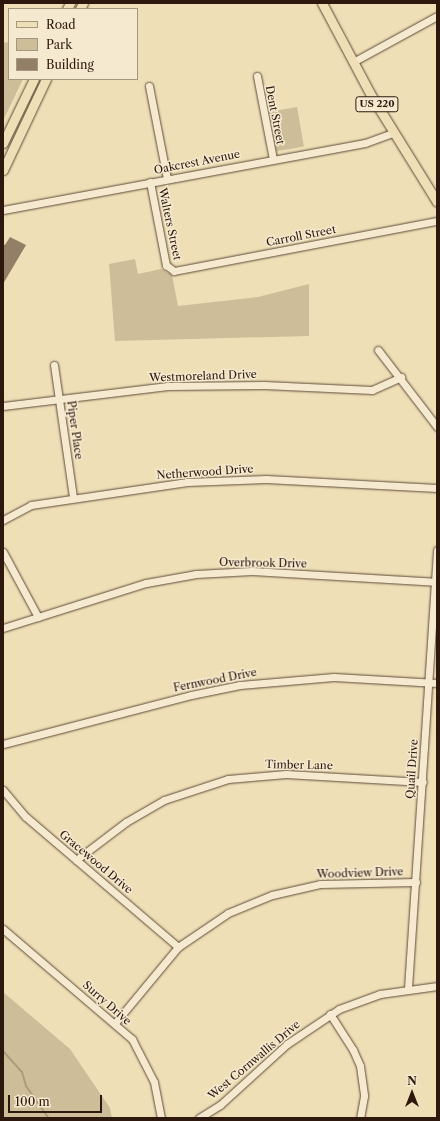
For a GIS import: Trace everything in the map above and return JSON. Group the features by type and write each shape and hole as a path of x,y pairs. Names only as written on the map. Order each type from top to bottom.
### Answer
{"main road":[{"name":"US 220","path":"322,3 393,133 437,202"},
{"path":"3,143 34,80"},
{"path":"3,170 46,80"}],"street":[{"path":"354,62 437,16"},
{"name":"Dent Street","path":"257,76 273,159"},
{"name":"Walters Street","path":"149,86 166,179"},
{"name":"Oakcrest Avenue","path":"3,210 365,143 393,133"},
{"name":"Walters Street","path":"150,182 169,270"},
{"name":"Carroll Street","path":"169,270 180,270 437,221"},
{"path":"378,350 401,377 437,427"},
{"name":"Piper Place","path":"54,365 73,497"},
{"name":"Westmoreland Drive","path":"3,406 168,386 264,385 372,390 401,377"},
{"name":"Netherwood Drive","path":"3,520 31,505 73,497 187,482 233,479 437,488"},
{"name":"Quail Drive","path":"408,988 423,782 437,550"},
{"path":"3,552 38,617"},
{"name":"Overbrook Drive","path":"3,628 146,583 196,574 252,571 435,582"},
{"name":"Fernwood Drive","path":"3,744 190,695 240,685 334,677 437,683"},
{"name":"Timber Lane","path":"76,860 126,822 164,800 228,780 286,774 423,782"},
{"name":"Gracewood Drive","path":"3,790 26,817 178,947"},
{"name":"Woodview Drive","path":"115,1023 178,947 228,913 297,888 342,882 416,882"},
{"name":"Surry Drive","path":"3,929 132,1039 148,1065 162,1118"},
{"name":"West Cornwallis Drive","path":"199,1118 220,1105 286,1044 330,1014 360,1000 408,988 437,986"},
{"path":"330,1014 353,1050 360,1066 364,1096 360,1118"}],"green space":[{"path":"8,42 8,80 23,80 3,121 3,43"},
{"path":"297,107 304,146 276,151 269,112"},
{"path":"135,259 138,274 161,269 172,275 178,306 258,297 309,284 309,336 115,341 109,264"},
{"path":"3,992 70,1049 110,1108 112,1118 3,1118"}],"building":[{"path":"10,237 26,245 3,284 3,244 5,245"}],"waterway":[{"path":"3,1051 22,1072 26,1086 48,1118"}]}
